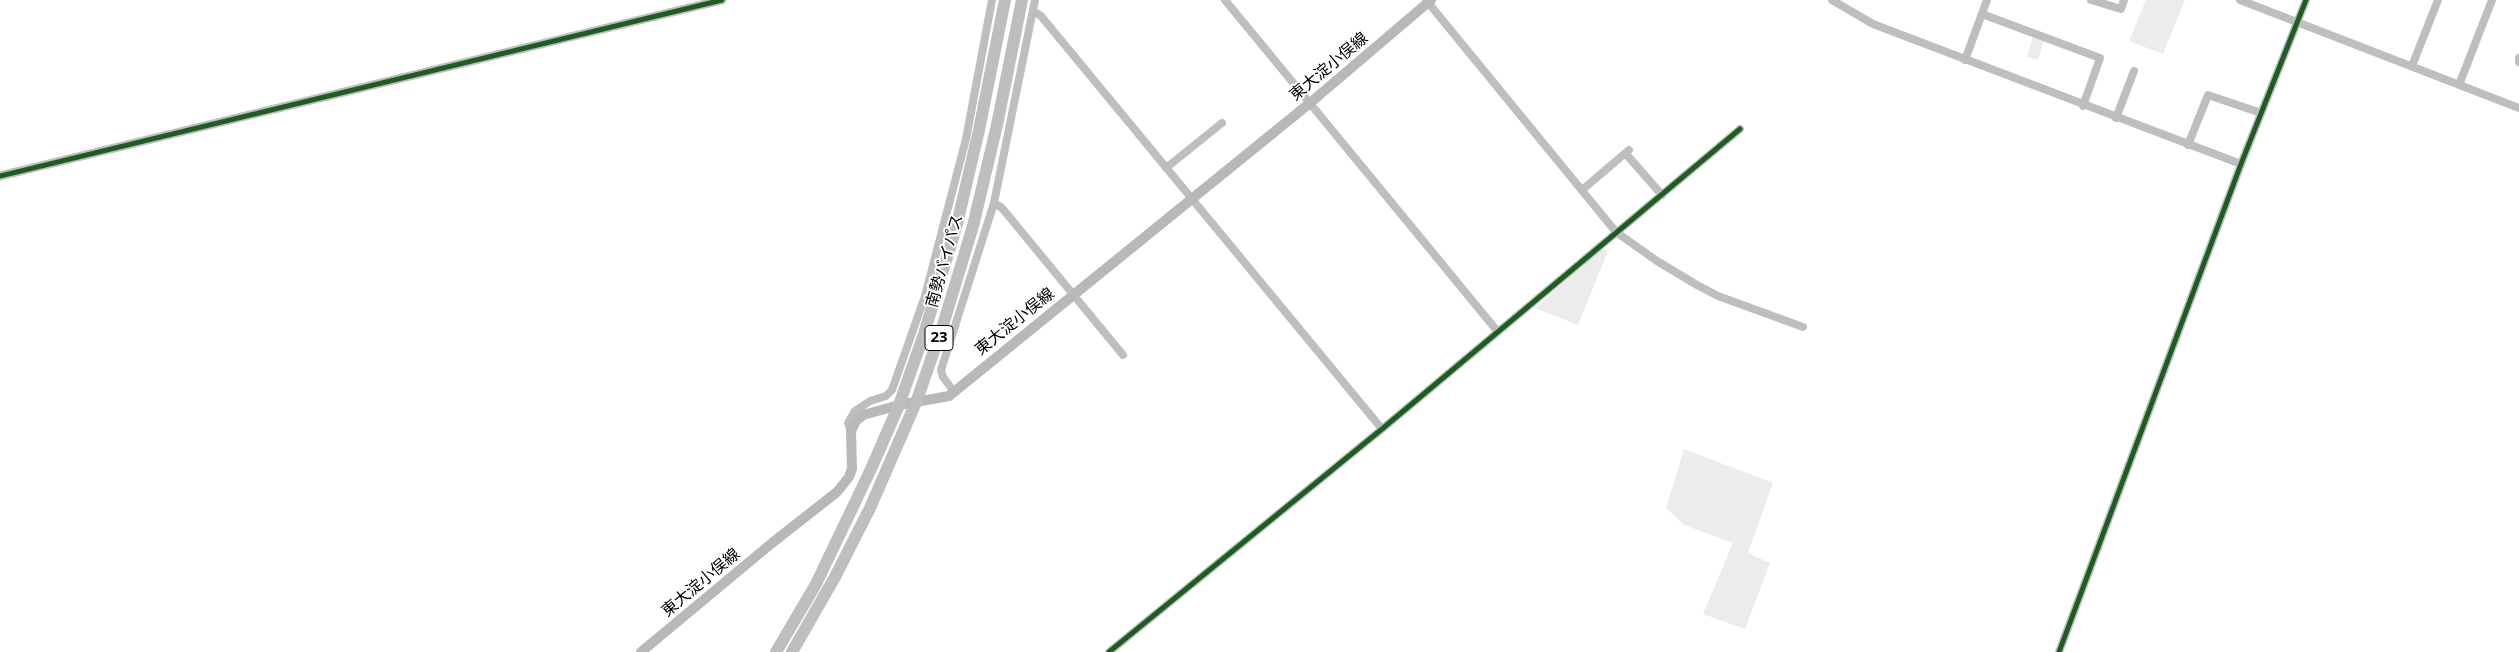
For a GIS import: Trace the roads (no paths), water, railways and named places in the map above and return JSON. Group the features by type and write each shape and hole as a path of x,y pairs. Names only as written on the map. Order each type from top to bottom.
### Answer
{"highway":[{"name":"南勢バイパス","path":"776,652 816,584 871,469 899,404 938,293 979,130 1005,0"},
{"name":"南勢バイパス","path":"792,652 835,577 870,508 917,400 943,325 973,226 997,125 1022,0"}],"main road":[{"name":"東大淀小俣線","path":"641,652 772,543 838,492 849,478 852,469 851,432 856,421 863,415 917,400 943,398 954,392 1310,103 1429,1"}],"street":[{"path":"0,176 722,0"},
{"path":"851,432 848,423 855,410 870,401 886,396 892,390 924,296 964,148 992,0"},
{"path":"954,392 943,377 941,370 994,203 1035,0"},
{"path":"1225,0 1498,332"},
{"path":"1832,0 1873,24 2083,106 2241,164"},
{"path":"1965,60 1987,0"},
{"path":"2091,0 2121,9 2124,0"},
{"path":"2240,0 2519,108"},
{"path":"2059,652 2241,164 2306,0"},
{"path":"2412,66 2438,0"},
{"path":"2459,85 2492,0"},
{"path":"1429,1 1616,232 1657,261 1718,296 1802,327"},
{"path":"1034,12 1041,16 1190,199 1382,429"},
{"path":"1982,14 2100,58 2083,106"},
{"path":"2116,118 2134,71"},
{"path":"2188,145 2208,94 2262,113"},
{"path":"1166,168 1222,122"},
{"path":"1109,652 1382,429 1740,129"},
{"path":"1582,190 1627,152 1662,195"},
{"path":"994,203 1002,208 1123,356"}]}
